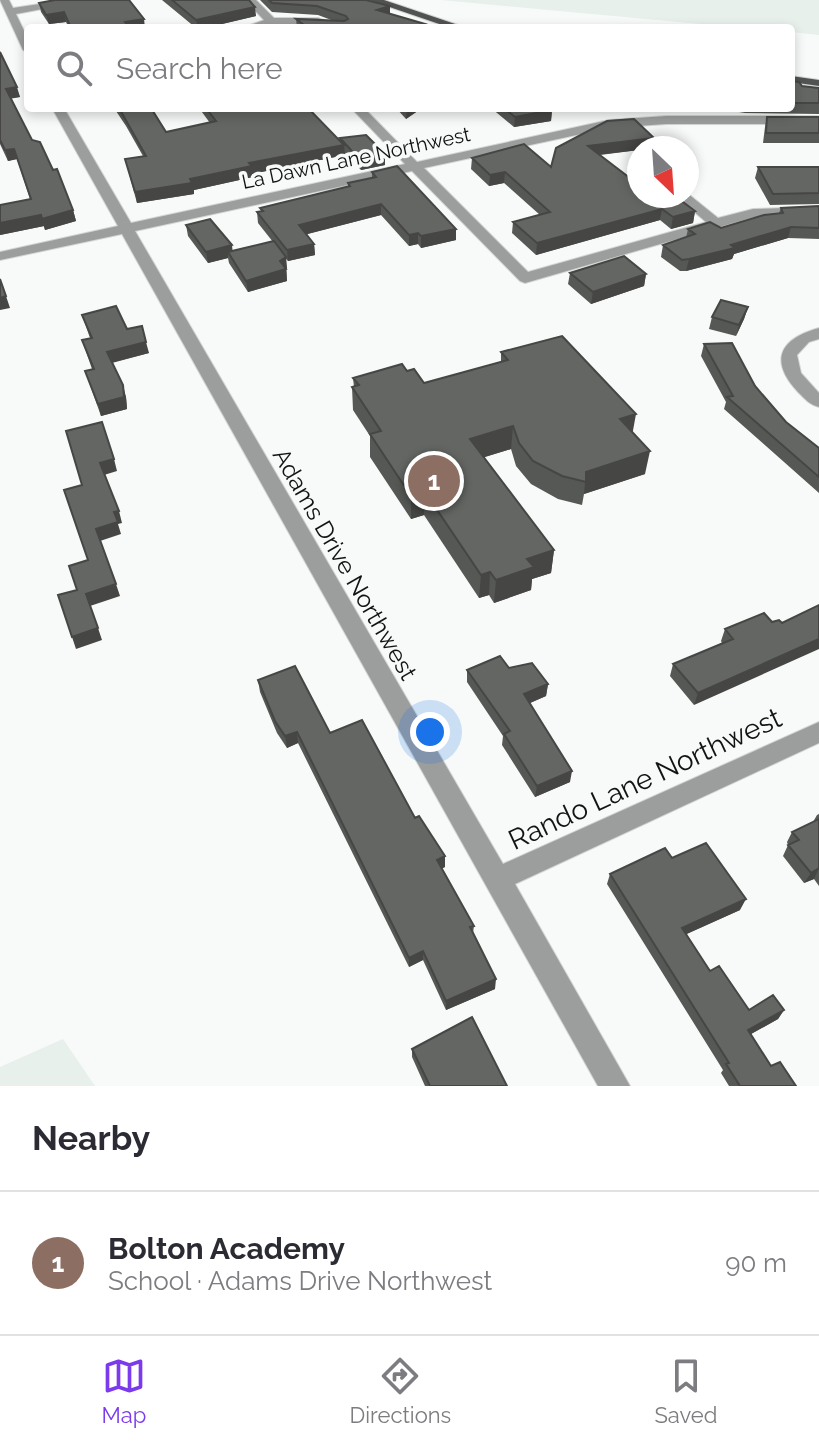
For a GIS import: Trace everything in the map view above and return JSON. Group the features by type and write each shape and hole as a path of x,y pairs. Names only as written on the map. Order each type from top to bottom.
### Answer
{"main road":[{"path":"374,0 449,24"},
{"path":"795,80 819,83"}],"street":[{"path":"4,0 24,42"},
{"path":"9,12 85,0"},
{"path":"250,0 274,24"},
{"path":"286,24 318,21 327,24"},
{"name":"Adams Drive Northwest","path":"60,112 124,229 615,1086"},
{"path":"361,112 525,278 714,222 770,211 819,211"},
{"name":"La Dawn Lane Northwest","path":"0,256 609,124 666,120 819,120"},
{"path":"697,208 714,222"},
{"path":"819,333 796,343 788,358 788,366 796,382 819,402"},
{"name":"Rando Lane Northwest","path":"496,880 819,732"}],"shaded area":[{"path":"441,0 819,0 819,35 795,32 795,24 701,24"},
{"path":"63,1039 95,1086 0,1086 0,1067"}],"building":[{"path":"55,0 129,0 144,19 125,22 126,24 69,24 64,12 46,15 39,3"},
{"path":"172,0 249,0 255,7 196,20"},
{"path":"269,0 366,0 390,6 377,10 425,24 303,24 296,19 348,19 317,6 272,3"},
{"path":"0,52 17,87 6,89 32,140 40,142 53,170 57,169 73,210 42,219 41,215 0,223 0,205 31,199 14,149 5,150 0,140"},
{"path":"795,82 802,86 819,88 819,103 795,103"},
{"path":"121,112 154,112 166,132 216,121 209,112 312,112 344,145 249,163 252,166 190,179 192,183 135,192 125,159 146,156"},
{"path":"509,112 541,112 515,117"},
{"path":"767,117 819,117 819,133 766,133"},
{"path":"634,119 652,136 627,136 627,141 588,146 627,176 627,208 691,208 695,211 673,217 662,209 537,243 513,222 550,212 505,172 490,175 472,158 524,144 551,167 556,148 607,121"},
{"path":"366,135 385,154 360,160 340,138"},
{"path":"397,166 456,229 421,236 418,233 409,235 381,204 299,225 314,244 287,250 257,212 263,211 260,208 350,186 348,183 376,177 372,172"},
{"path":"758,167 819,167 819,193 773,194"},
{"path":"819,206 819,228 791,227 731,245 735,248 682,260 663,245 695,234 688,229 710,222 721,228 764,215 783,213 781,208"},
{"path":"210,219 232,245 206,252 186,225"},
{"path":"274,241 286,257 280,261 286,269 246,281 228,252"},
{"path":"624,256 646,274 593,292 570,273"},
{"path":"0,279 6,296 0,298"},
{"path":"721,300 748,307 739,325 712,317"},
{"path":"116,306 127,329 142,326 146,342 107,352 123,385 124,397 98,404 85,371 94,369 82,340 92,338 82,315"},
{"path":"562,336 636,414 620,419 650,451 586,472 586,482 562,476 533,461 519,443 513,426 470,439 554,550 527,559 534,567 496,580 490,572 481,575 425,492 411,496 370,434 381,431 352,387 359,385 353,378 402,364 407,371 414,369 424,383 508,360 501,352"},
{"path":"732,343 755,386 786,422 819,448 819,477 727,397 733,396 704,344"},
{"path":"102,422 114,459 100,463 119,511 114,512 118,522 96,529 116,584 86,594 98,628 72,637 58,595 77,590 69,566 88,560 64,490 82,485 66,431"},
{"path":"819,605 819,639 698,693 673,664 733,639 725,629 764,613 772,622 779,620 782,623"},
{"path":"500,656 509,668 532,663 548,684 524,694 572,771 537,786 504,734 510,731 467,670"},
{"path":"295,666 330,733 362,720 415,818 419,816 445,856 437,860 474,926 470,927 496,979 446,1001 423,951 409,958 297,732 285,736 275,721 258,680"},
{"path":"819,819 819,868 811,873 788,845 799,840 792,832"},
{"path":"706,843 746,899 682,928 710,971 719,966 749,1010 773,995 784,1010 748,1030 771,1066 780,1062 796,1086 740,1086 726,1064 729,1063 610,874 665,848 672,858"},
{"path":"472,1017 507,1086 430,1086 412,1049"}],"place":[{"name":"Bolton Academy","path":"434,481"}]}
